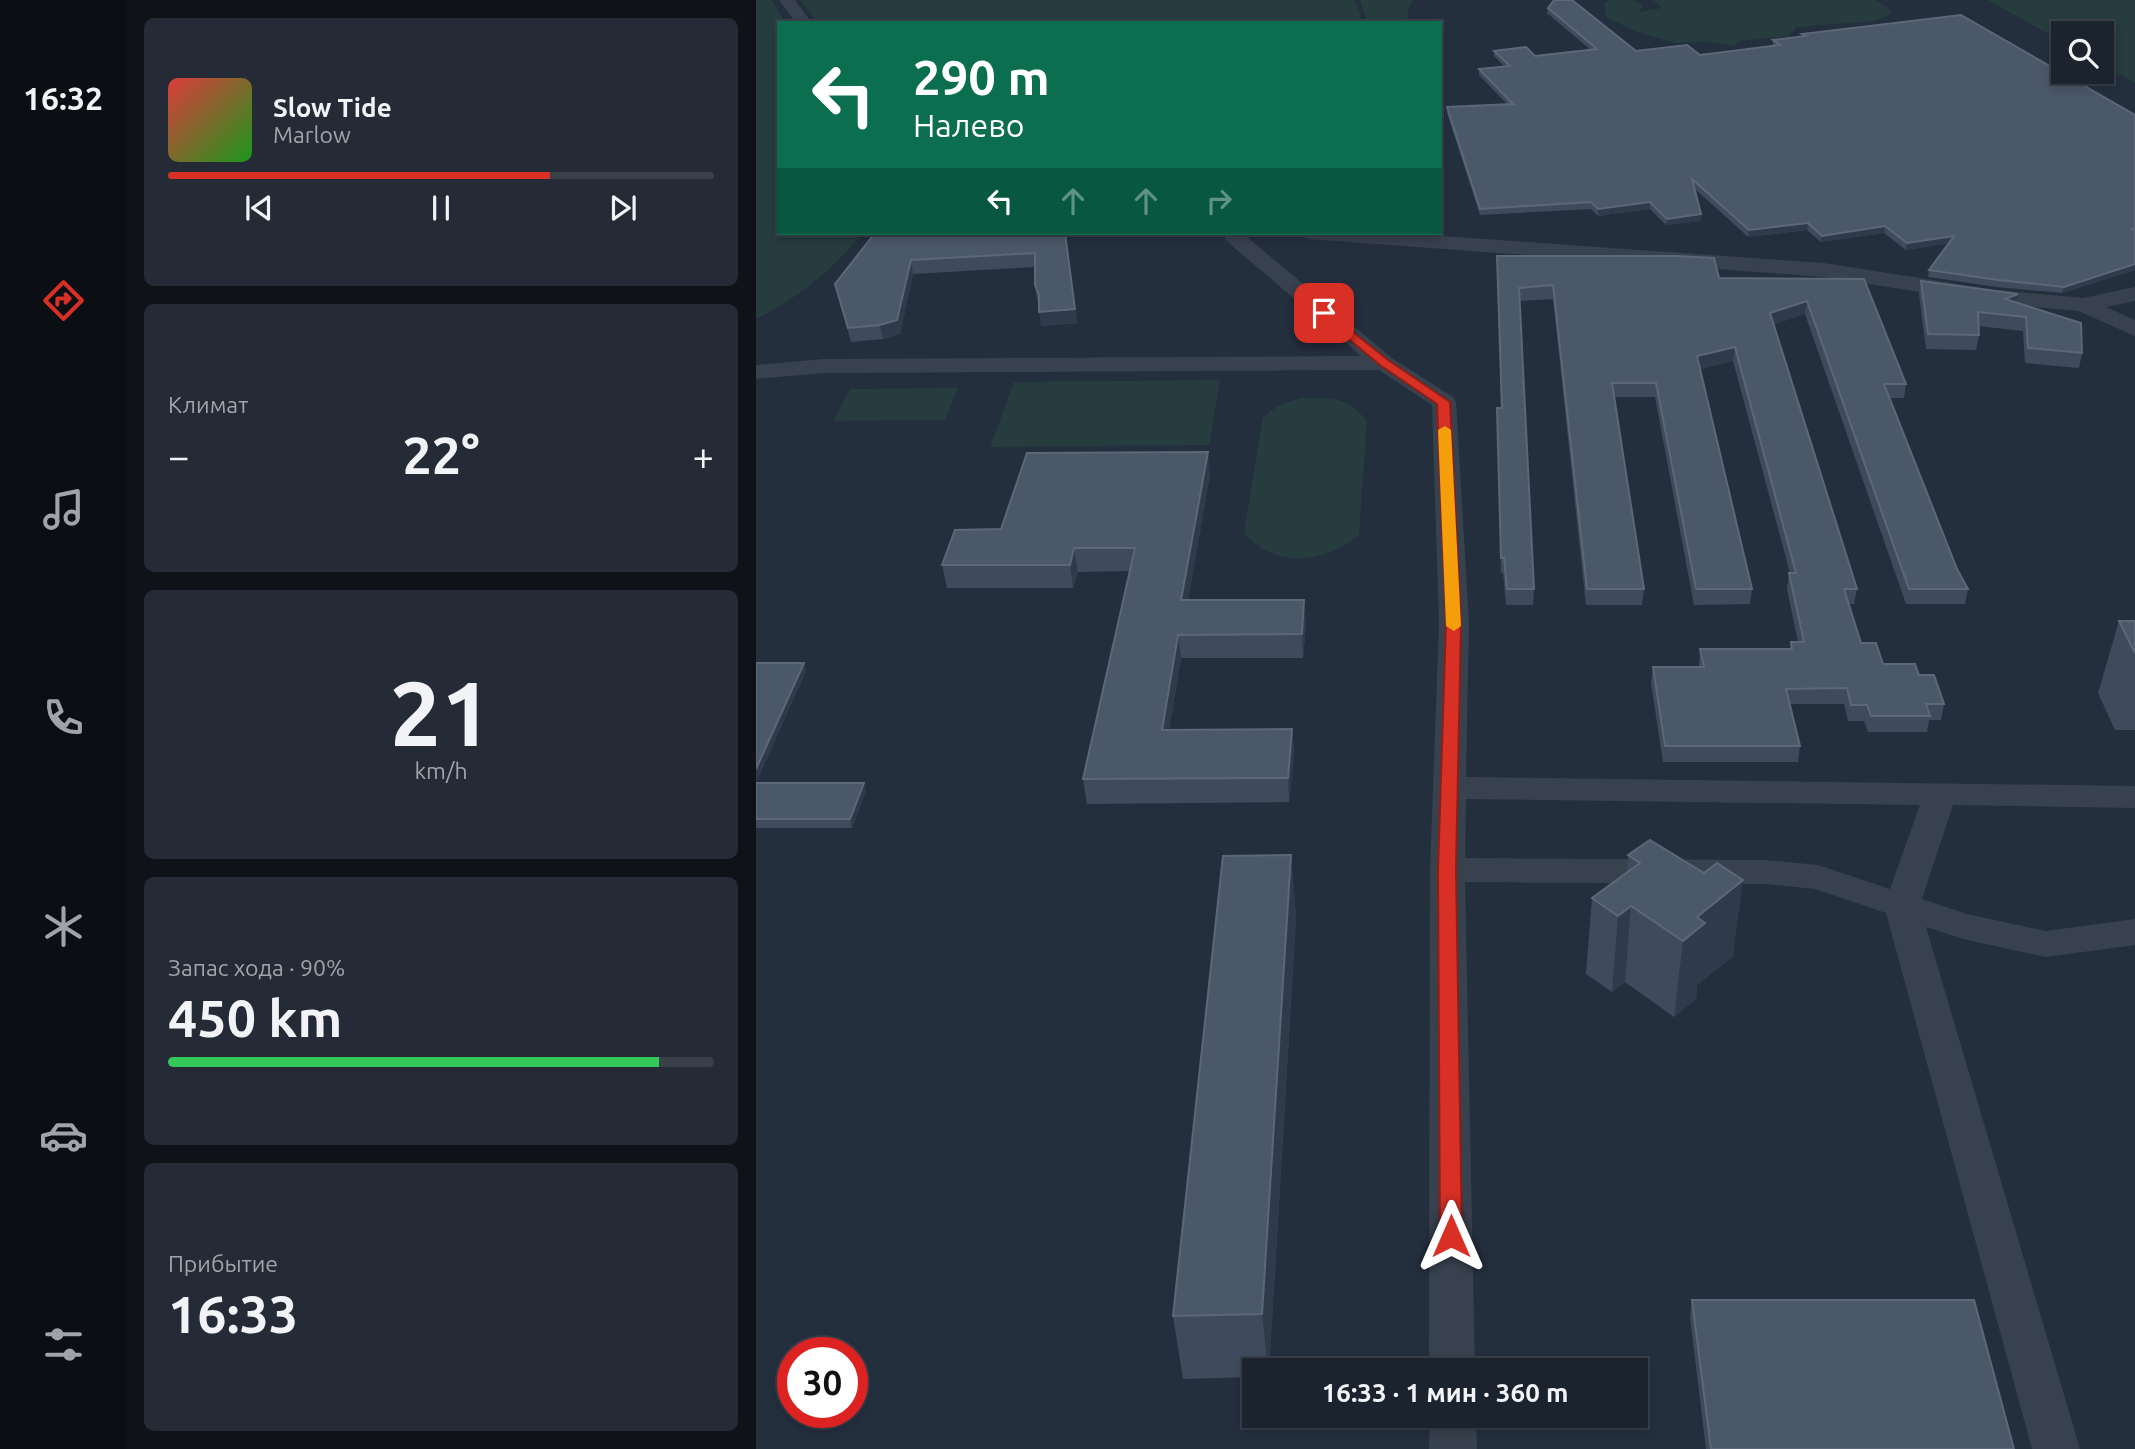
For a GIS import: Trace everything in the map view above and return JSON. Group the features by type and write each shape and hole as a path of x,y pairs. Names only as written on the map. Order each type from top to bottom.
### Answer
{"street":[{"path":"786,0 802,21"},
{"path":"1238,235 1236,239 1384,362 1444,402 1454,623 1447,870 1452,1358"},
{"path":"1337,235 1824,270 1996,297 2083,305 2135,294"},
{"path":"2083,305 2135,329"},
{"path":"756,372 824,366 1384,362"},
{"path":"1451,788 2135,797"},
{"path":"1940,795 1902,906 2056,1449"},
{"path":"1447,870 1765,872 1818,877 1963,926 2046,944 2135,932"},
{"path":"1453,1428 1453,1449"}],"green space":[{"path":"756,0 771,0 785,21 777,21 777,235 860,235 814,282 756,319"},
{"path":"800,0 1355,0 1362,21 816,21"},
{"path":"1360,0 1413,0 1408,10 1407,21 1366,21"},
{"path":"1633,0 1643,6 1639,12 1662,8 1653,0 1876,0 1890,9 1891,14 1874,21 1797,27 1787,37 1739,41 1734,46 1707,42 1676,43 1637,32 1606,17 1604,2"},
{"path":"1988,0 2135,0 2135,83 2114,71 2114,21 2051,21 2051,35"},
{"path":"1220,380 1209,445 990,447 1014,382"},
{"path":"958,388 945,420 834,421 850,389"},
{"path":"1301,398 1338,400 1352,407 1367,421 1359,535 1331,552 1300,558 1271,553 1244,533 1263,417 1279,405"}],"building":[{"path":"1554,0 1572,0 1636,51 1687,45 1700,55 1780,45 1773,40 1806,36 1802,34 1961,15 2051,67 2051,84 2081,84 2135,115 2135,229 2132,229 2135,231 2135,264 2064,287 1929,270 1954,236 1907,243 1885,226 1822,236 1808,223 1749,230 1692,179 1701,214 1667,219 1650,202 1598,209 1591,202 1480,209 1447,107 1513,104 1479,69 1510,66 1494,51 1526,47 1535,56 1597,49 1548,8"},
{"path":"873,235 1065,235 1075,309 1039,312 1039,295 1035,285 1035,253 911,260 897,320 880,325 848,328 835,284"},
{"path":"1497,256 1714,258 1719,278 1864,279 1906,384 1884,384 1957,569 1968,589 1909,589 1807,301 1770,313 1857,589 1844,589 1861,643 1876,643 1883,664 1915,664 1919,675 1934,675 1944,704 1926,704 1930,716 1871,716 1867,705 1851,705 1847,688 1786,689 1800,746 1665,746 1653,667 1704,667 1700,649 1792,649 1791,642 1804,642 1789,573 1796,573 1735,347 1697,356 1752,589 1696,589 1656,383 1612,383 1644,589 1587,589 1553,285 1519,288 1534,589 1507,589 1504,558 1501,558 1497,408 1502,408"},
{"path":"1921,281 2018,294 2005,299 2081,323 2082,353 2028,348 2026,317 1978,312 1979,335 1928,334"},
{"path":"1208,452 1181,600 1304,600 1302,634 1178,635 1162,730 1292,729 1288,778 1083,779 1135,548 1074,548 1070,565 942,565 955,530 1001,529 1027,453"},
{"path":"2119,621 2135,621 2135,653"},
{"path":"756,663 804,663 756,769"},
{"path":"756,783 864,783 850,819 756,819"},
{"path":"1650,840 1704,873 1717,863 1743,880 1697,917 1705,923 1683,941 1631,906 1618,916 1592,898 1640,863 1628,855"},
{"path":"1291,855 1262,1314 1173,1316 1223,856"},
{"path":"1692,1300 1974,1300 2014,1449 1711,1449"}],"slow traffic":[{"path":"1445,430 1454,626"}],"route":[{"path":"1324,313 1384,362 1444,402 1454,623 1447,870 1451,1236"}]}
